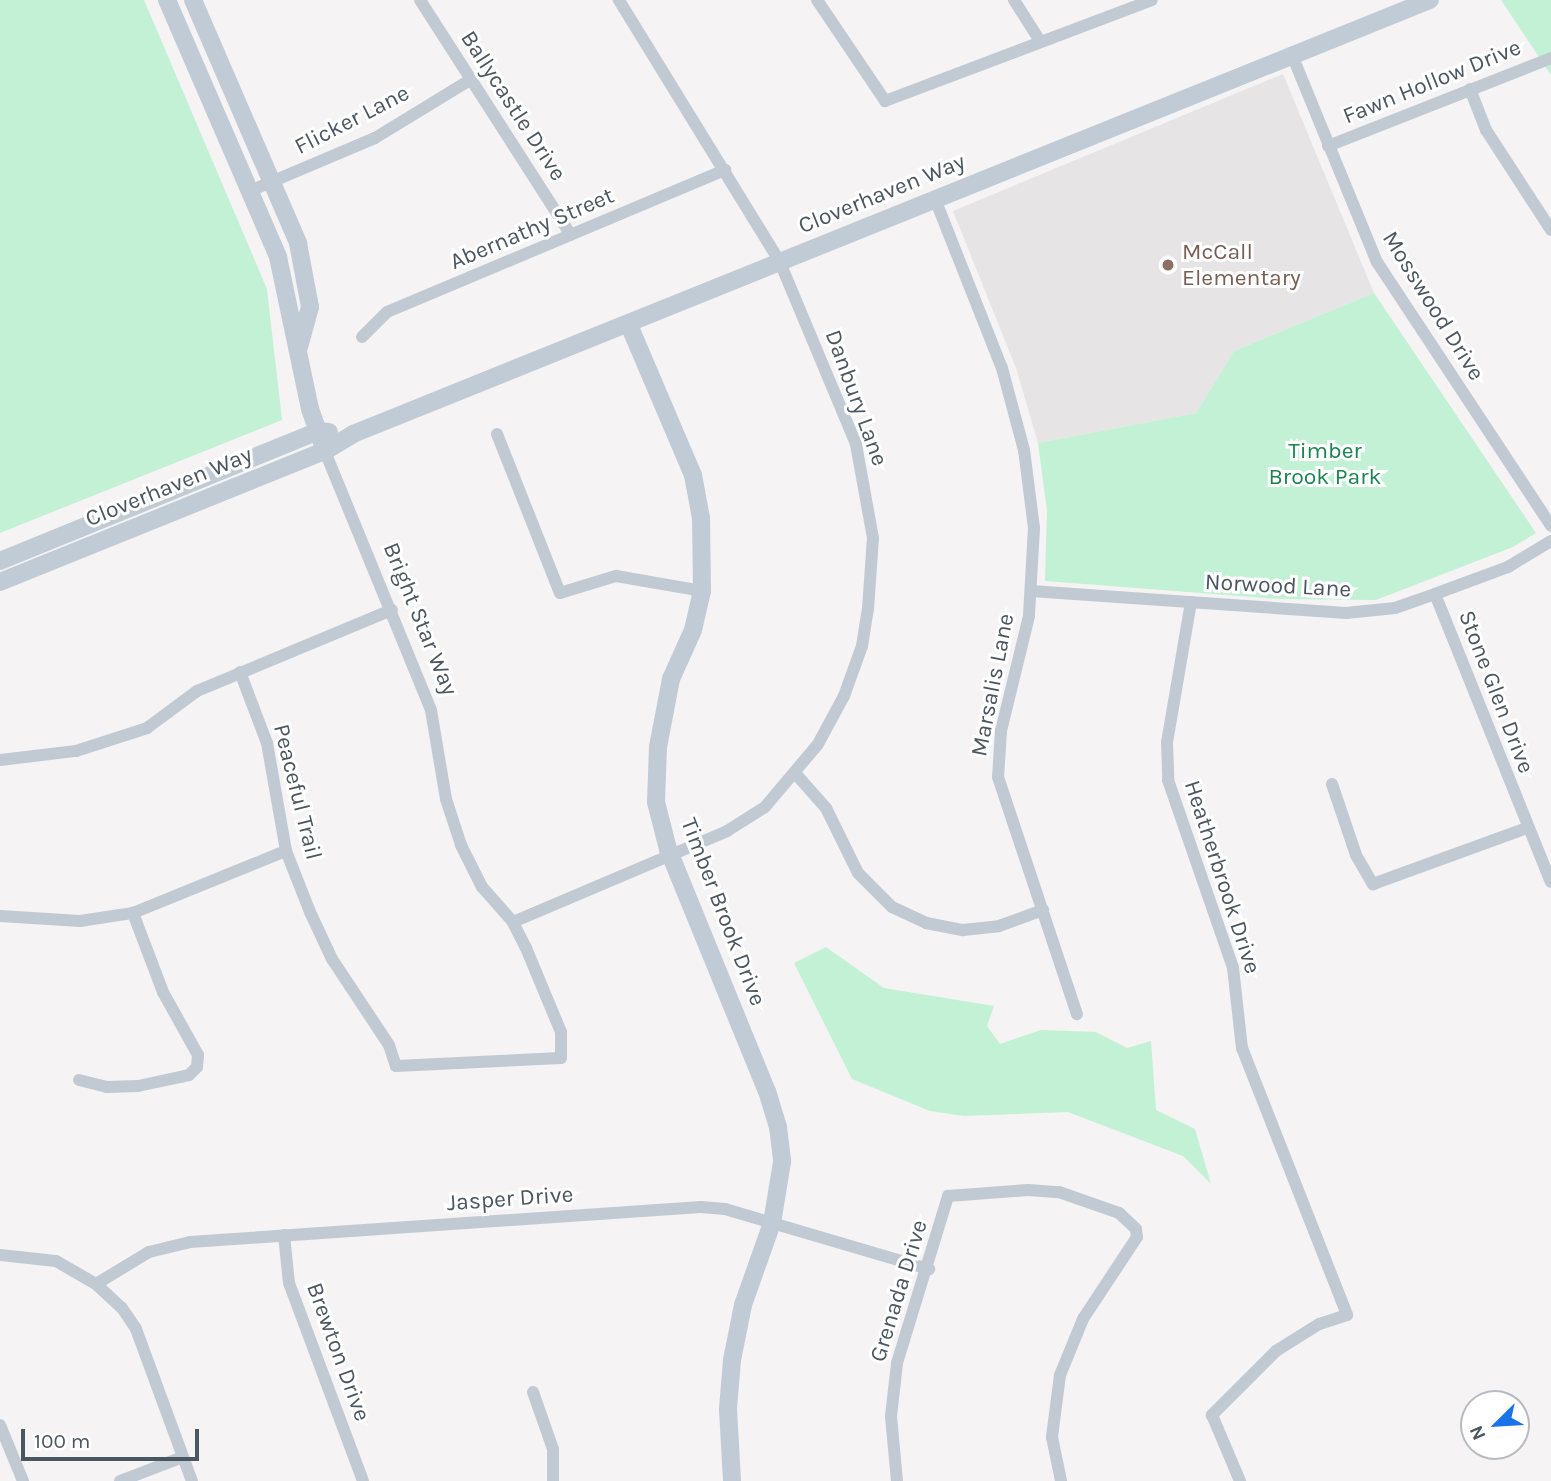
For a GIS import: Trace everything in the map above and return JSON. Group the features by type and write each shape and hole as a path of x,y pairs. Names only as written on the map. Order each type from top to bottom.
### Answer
{"street":[{"name":"Bright Star Way","path":"167,0 278,257 318,431 431,709 446,799 461,845 482,887 513,922 561,1032 561,1058"},
{"name":"Bright Star Way","path":"193,0 275,181 298,243 310,307 299,347"},
{"name":"Ballycastle Drive","path":"420,0 571,235"},
{"name":"Danbury Lane","path":"513,922 746,821 795,773 818,744 844,696 862,646 873,538 856,444 780,262 619,0"},
{"path":"817,0 885,102 1152,0"},
{"path":"1014,0 1040,41"},
{"name":"Cloverhaven Way","path":"0,582 325,451 353,434 629,325 1292,55 1398,6 1430,0"},
{"name":"Mosswood Drive","path":"1292,55 1377,262 1551,526"},
{"name":"Fawn Hollow Drive","path":"1328,146 1551,58"},
{"name":"Flicker Lane","path":"250,191 376,138 470,80"},
{"path":"1470,89 1486,130 1551,230"},
{"name":"Abernathy Street","path":"362,337 387,312 725,170"},
{"name":"Marsalis Lane","path":"934,200 1016,411 1034,528 1031,591 1022,659 1001,731 998,777 1077,1014"},
{"name":"Timber Brook Drive","path":"629,325 693,475 701,518 702,591 693,629 671,679 658,747 656,802 670,853 778,1127 782,1162 772,1223 743,1305 732,1360 728,1409 732,1481"},
{"name":"Cloverhaven Way","path":"0,561 318,431 353,434"},
{"path":"497,434 560,593 616,576 702,591"},
{"name":"Norwood Lane","path":"1031,591 1346,614 1395,608 1435,594 1508,567 1551,541"},
{"name":"Stone Glen Drive","path":"1435,594 1551,882"},
{"name":"Heatherbrook Drive","path":"1191,602 1167,742 1168,780 1233,968 1242,1048 1347,1315 1319,1324 1276,1351 1212,1415 1240,1481"},
{"path":"0,760 76,751 147,729 197,691 392,610"},
{"name":"Peaceful Trail","path":"240,672 277,776 286,851 332,959 383,1034 396,1066 561,1058"},
{"path":"795,773 826,808 858,873 892,907 926,923 963,930 999,926 1043,910"},
{"path":"1332,784 1356,855 1373,884 1527,828"},
{"path":"0,916 80,921 133,913 286,851"},
{"path":"79,1080 107,1087 138,1086 189,1075 197,1067 198,1055 163,992 133,913"},
{"name":"Grenada Drive","path":"897,1481 892,1448 894,1383 902,1342 929,1269 948,1196 1059,1192 1119,1213 1136,1229 1137,1237 1134,1248 1083,1320 1060,1375 1052,1437 1061,1481"},
{"name":"Jasper Drive","path":"96,1284 149,1252 190,1242 701,1208 772,1223 929,1269"},
{"name":"Brewton Drive","path":"284,1235 289,1283 363,1481"},
{"path":"0,1255 56,1261 96,1284 122,1308 136,1329 192,1481"},
{"path":"533,1392 553,1450 554,1481"},
{"path":"0,1425 23,1481"},
{"path":"120,1481 183,1457"}],"shaded area":[{"name":"McCall Elementary","path":"1283,74 1374,293 1234,351 1196,413 1038,443 1016,368 953,211"}],"green space":[{"path":"0,0 144,0 267,289 282,420 0,533"},
{"path":"1501,0 1551,0 1551,75"},
{"name":"Timber Brook Park","path":"1374,293 1536,533 1513,547 1376,600 1280,599 1045,581 1047,511 1038,443 1196,413 1234,351"},
{"path":"826,947 884,988 994,1006 987,1026 1000,1044 1041,1030 1096,1032 1127,1048 1151,1041 1156,1110 1195,1129 1211,1184 1183,1156 1068,1112 964,1116 930,1111 852,1079 794,963"}],"place":[{"name":"McCall Elementary","path":"1168,265"}]}
